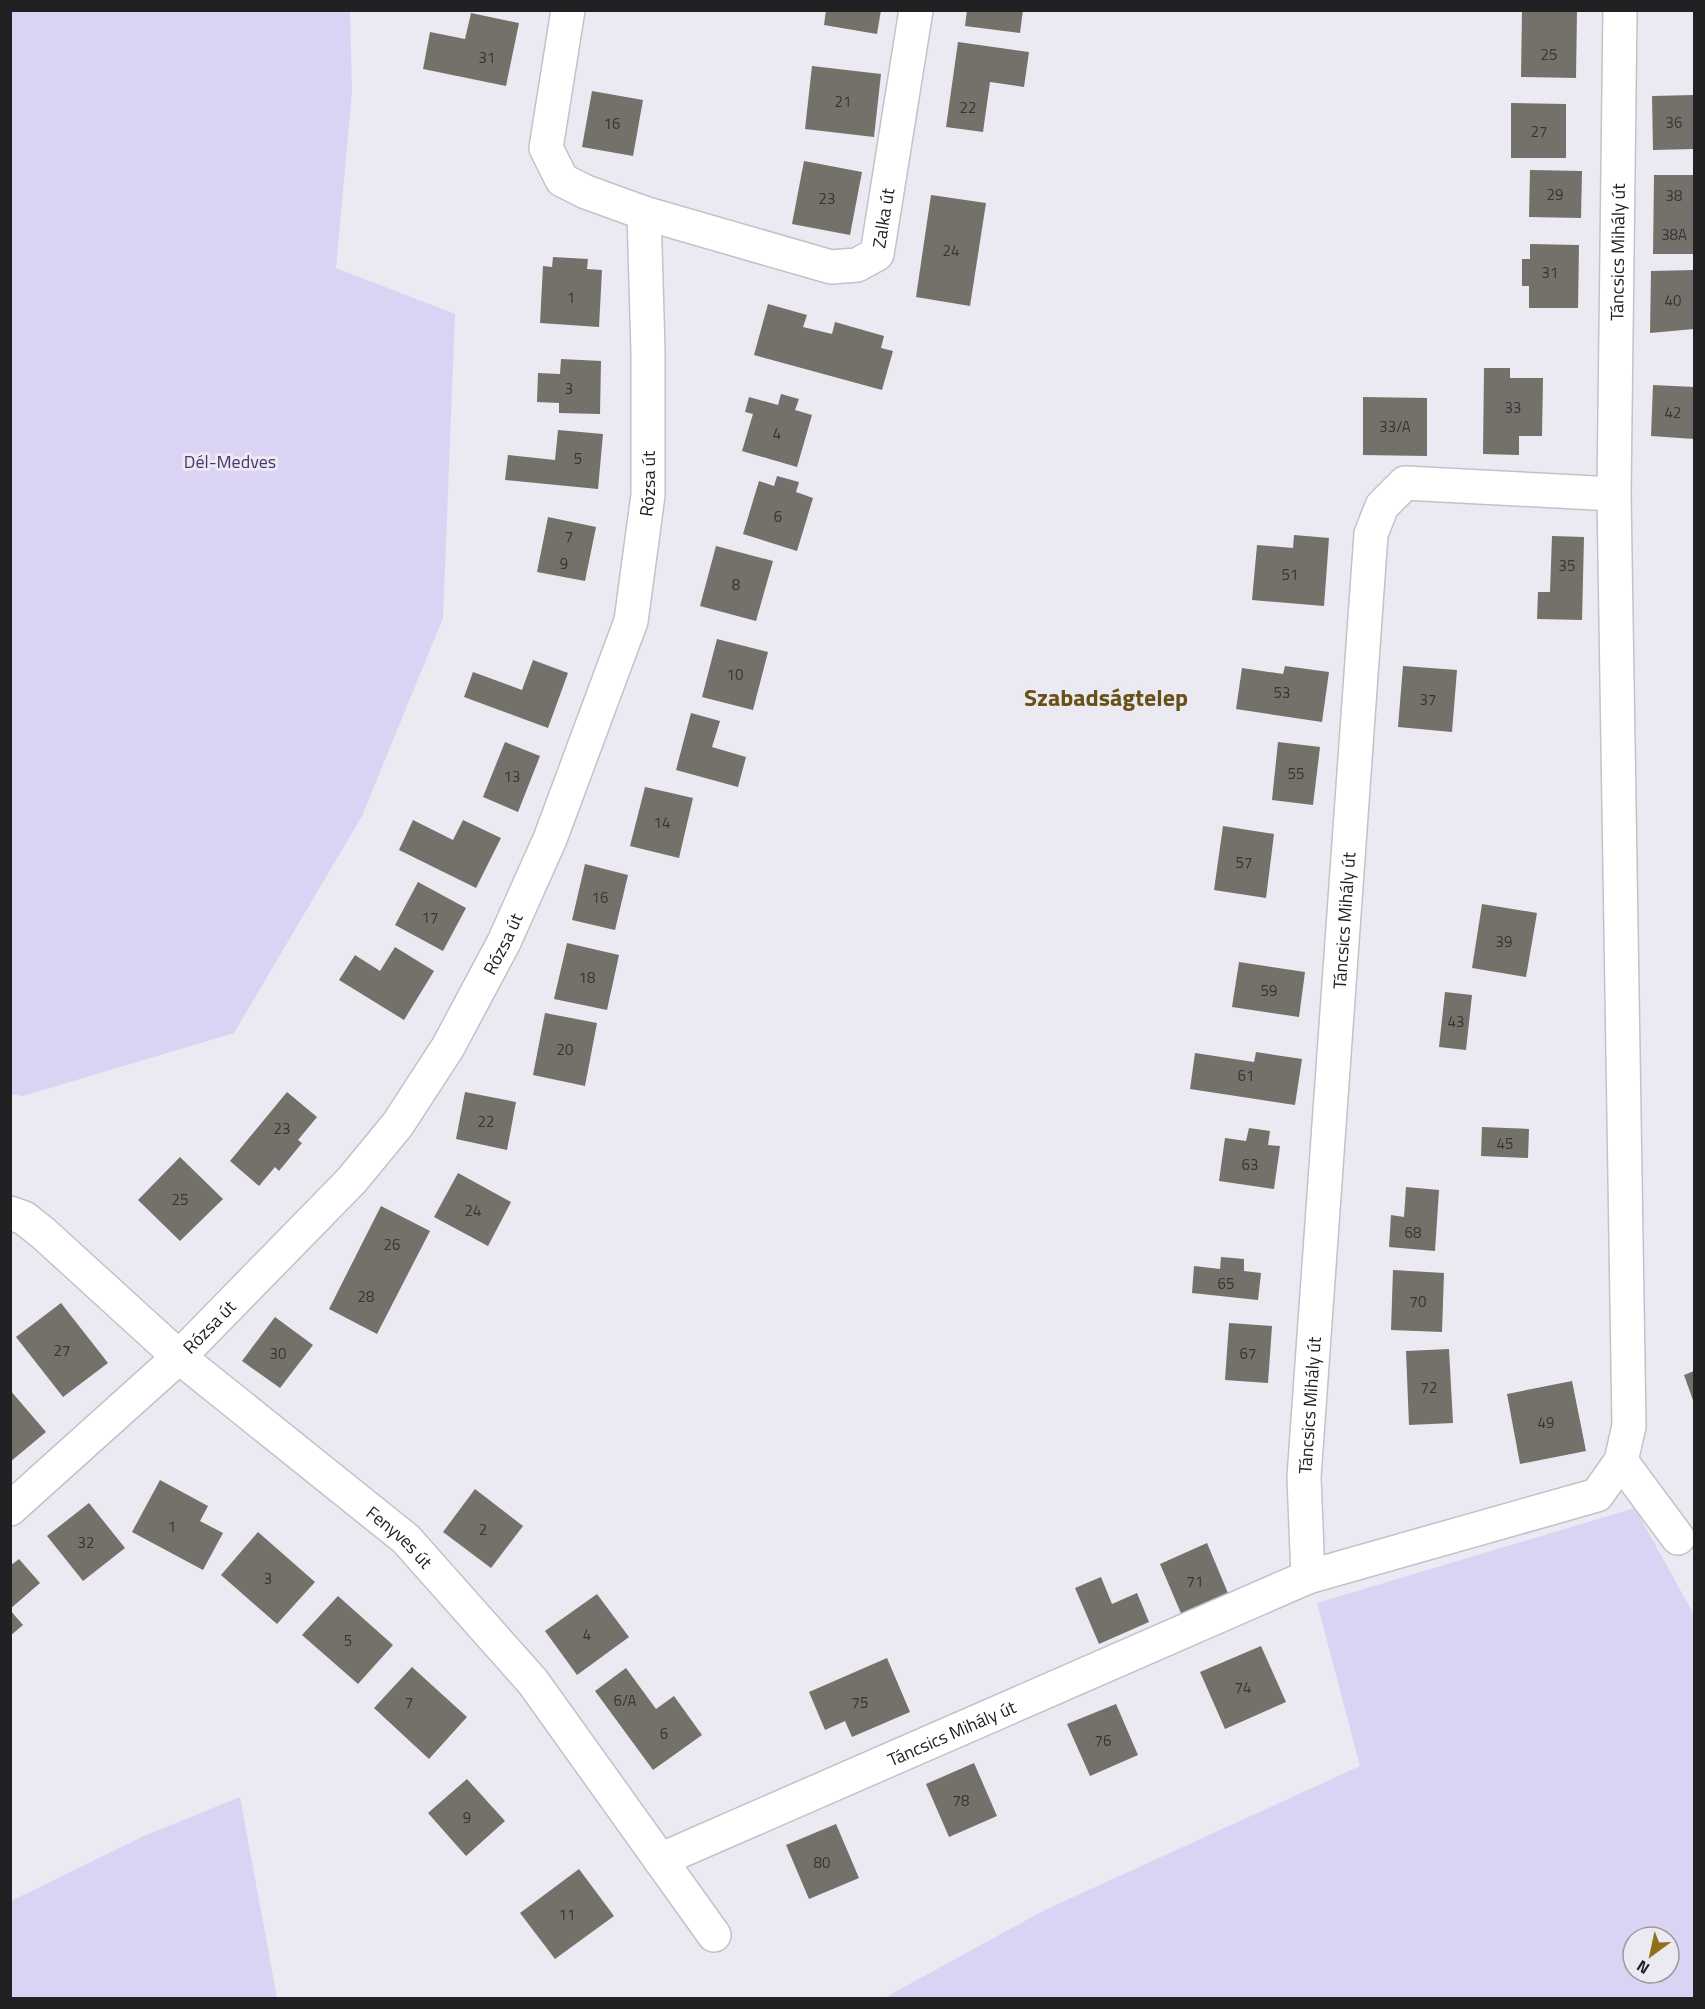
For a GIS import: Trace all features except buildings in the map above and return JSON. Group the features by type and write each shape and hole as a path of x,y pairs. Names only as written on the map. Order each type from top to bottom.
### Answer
{"street":[{"path":"568,10 546,148 562,180 586,192 644,213"},
{"name":"Zalka út","path":"644,213 831,267 857,265 877,254 916,10"},
{"name":"Táncsics Mihály út","path":"660,1860 1308,1577 1598,1495 1621,1461 1629,1426 1614,494 1620,10"},
{"name":"Rózsa út","path":"10,1509 178,1357 352,1180 398,1124 454,1036 504,942 550,839 631,621 648,495 648,351 644,213"},
{"name":"Táncsics Mihály út","path":"1308,1577 1304,1477 1371,534 1382,506 1405,483 1614,494"},
{"name":"Fenyves út","path":"10,1213 24,1218 43,1233 178,1357 406,1539 533,1682 714,1935"},
{"path":"1621,1461 1678,1538"}],"green space":[{"name":"Dél-Medves","path":"11,10 350,11 352,92 336,268 455,314 443,618 362,816 234,1033 23,1096 10,1094"},
{"path":"1635,1508 1694,1615 1694,1998 884,1998 1045,1910 1360,1766 1317,1603"},
{"path":"240,1797 277,1998 11,1998 11,1901 144,1836"}],"district":[{"name":"Szabadságtelep","path":"1106,697"}]}
